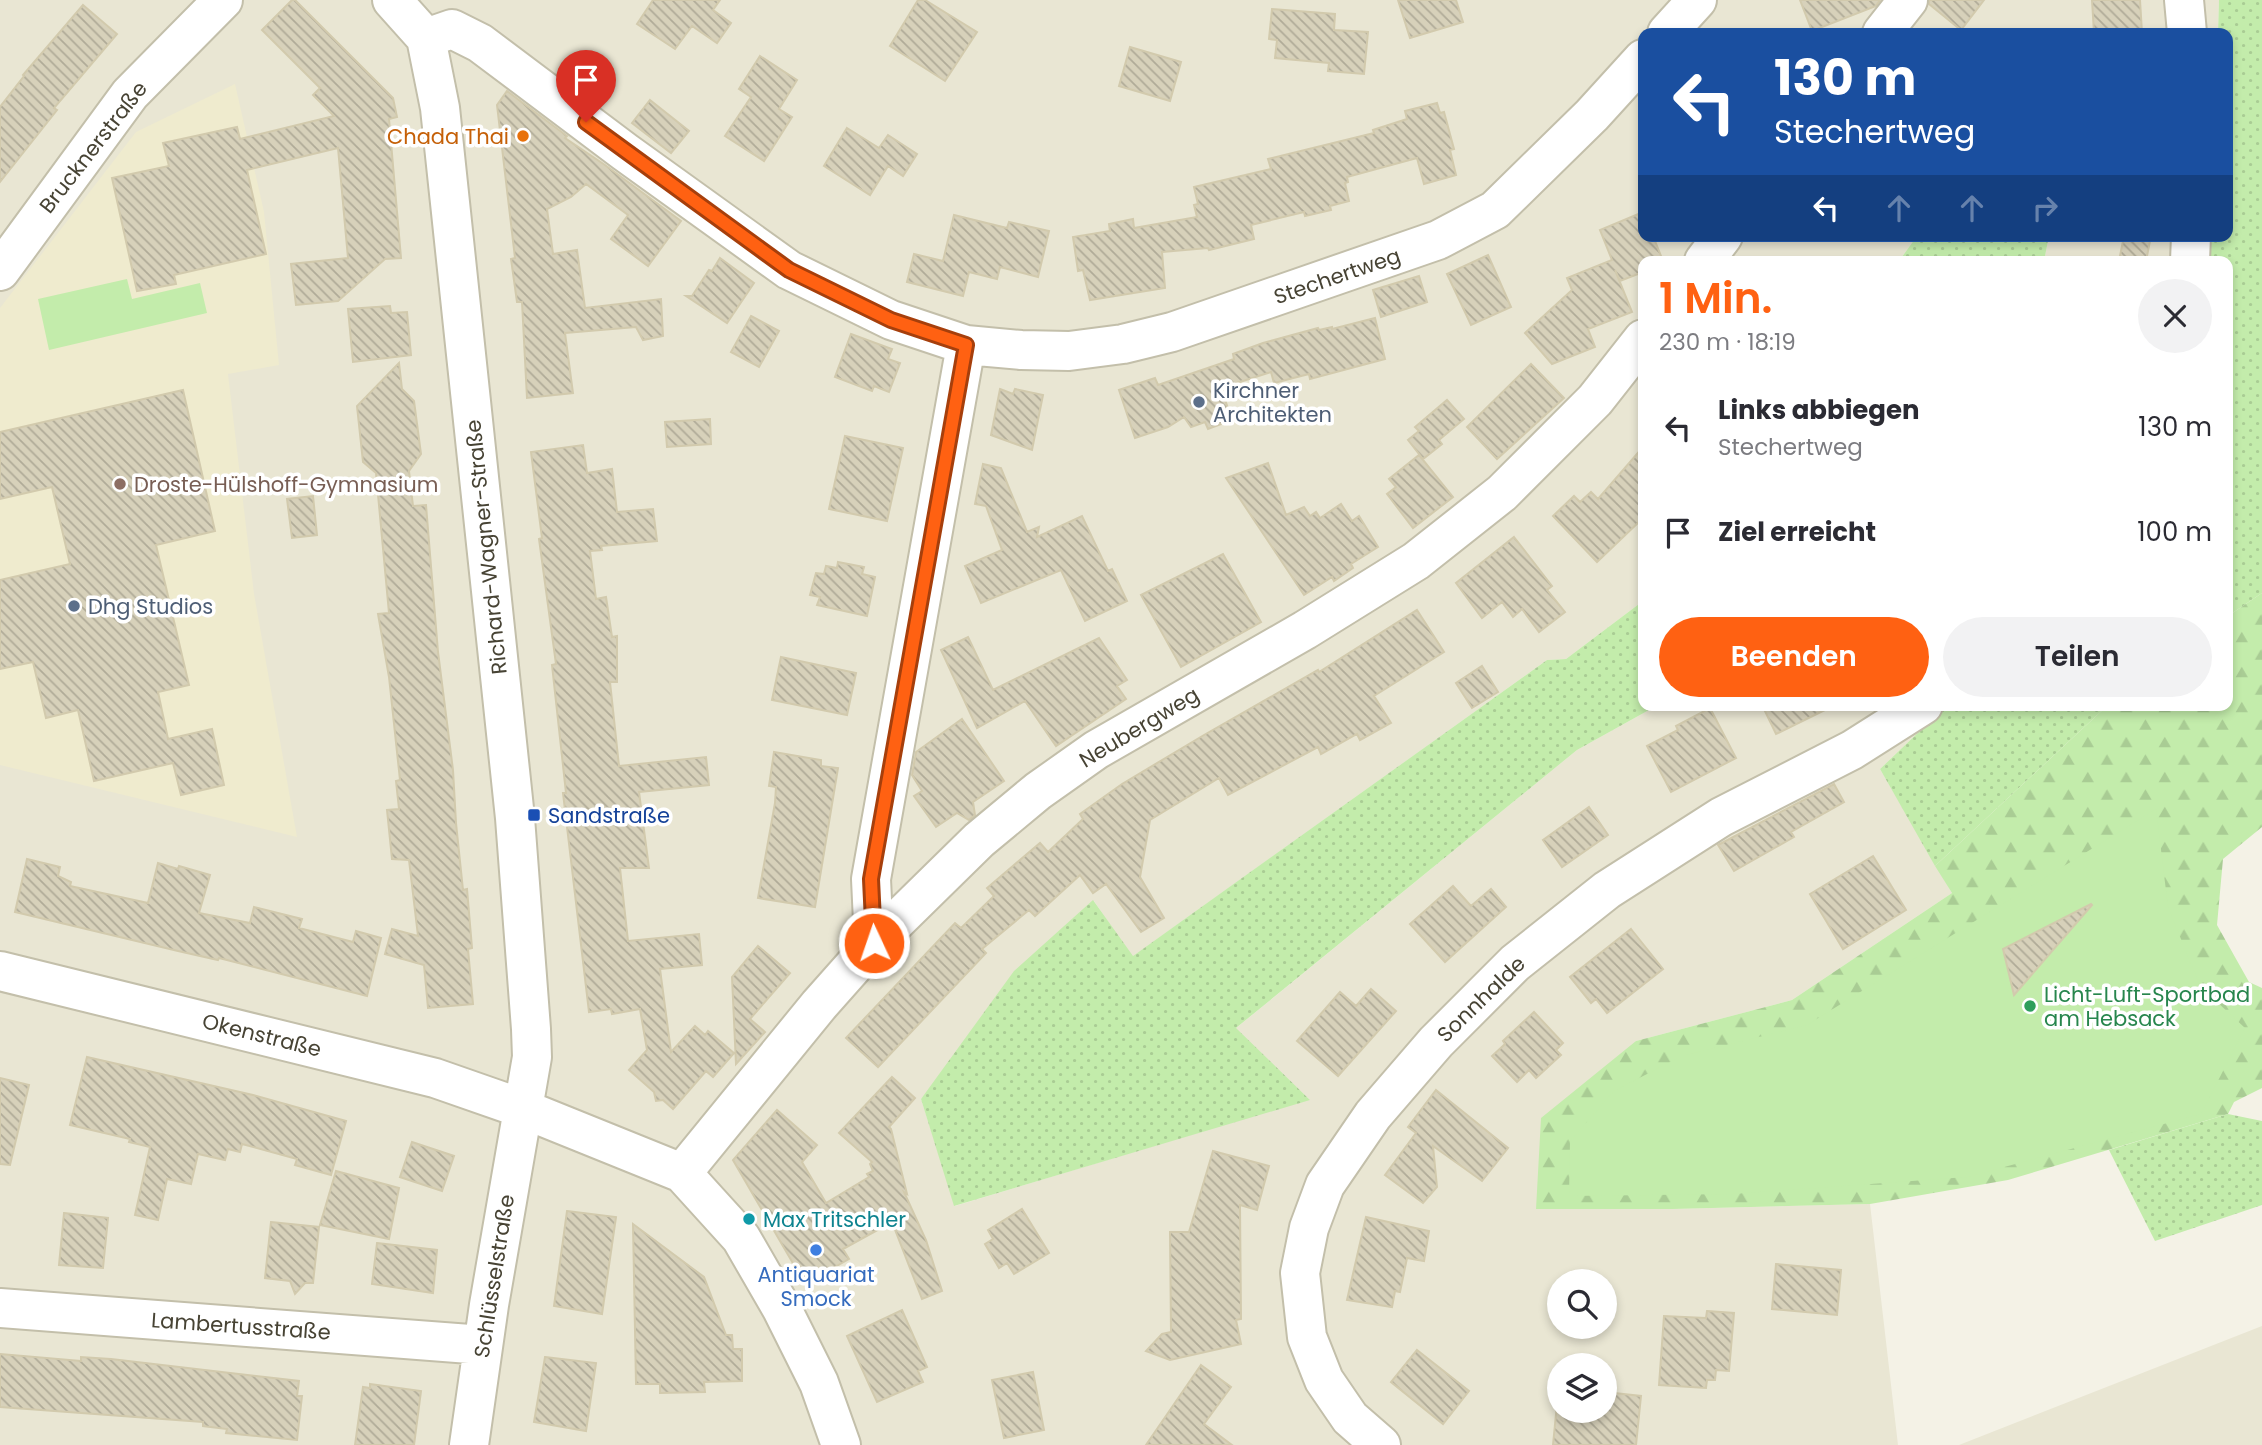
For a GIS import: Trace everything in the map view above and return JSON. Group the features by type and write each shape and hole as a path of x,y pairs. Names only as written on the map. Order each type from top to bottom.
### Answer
{"street":[{"name":"Brucknerstraße","path":"0,271 130,94 223,0"},
{"path":"392,0 426,38"},
{"path":"1672,28 1697,0"},
{"path":"1886,28 1908,0"},
{"path":"2184,0 2187,28"},
{"name":"Stechertweg","path":"426,38 452,29 480,43 789,270 891,320 966,345 1021,350 1069,351 1123,344 1209,321 1438,240 1494,210 1592,114 1638,64"},
{"name":"Richard-Wagner-Straße","path":"426,38 440,108 449,185 514,818 532,1057 521,1108"},
{"path":"1708,256 1718,242"},
{"path":"874,943 871,879 966,345"},
{"name":"Neubergweg","path":"682,1173 819,1005 874,943 979,840 1077,763 1416,561 1502,493 1595,400 1638,345"},
{"name":"Sonnhalde","path":"1381,1445 1350,1418 1324,1380 1307,1337 1300,1273 1309,1228 1325,1185 1373,1115 1436,1042 1516,963 1608,890 1721,817 1852,750 1914,711"},
{"name":"Okenstraße","path":"0,971 435,1078 521,1108"},
{"path":"521,1108 682,1173 741,1238 782,1309 819,1383 841,1445"},
{"name":"Schlüsselstraße","path":"469,1445 521,1108"},
{"name":"Lambertusstraße","path":"0,1308 483,1345"}],"shaded area":[{"path":"0,0 2219,0 2218,28 1638,28 1638,242 1913,242 1903,256 1638,256 1638,605 1566,659 1547,660 1132,957 1094,901 921,1099 955,1206 1309,1099 1235,1029 1577,750 1647,711 1941,711 1880,769 1952,893 1792,1000 1636,1041 1536,1208 1673,1209 1870,1204 1898,1445 0,1445"},
{"name":"Droste-Hülshoff-Gymnasium","path":"235,84 264,212 279,365 228,374 254,594 297,837 0,765 0,308 136,132"},
{"path":"2048,242 2206,242 2204,256 2045,256"},
{"path":"2262,1326 2262,1445 1959,1445"}],"green space":[{"path":"2219,0 2262,0 2262,593 2233,613 2233,256 2204,256 2206,242 2233,242 2233,28 2218,28"},
{"path":"1913,242 2048,242 2045,256 1903,256"},
{"path":"127,279 132,299 200,283 207,313 49,350 38,299"},
{"name":"Licht-Luft-Sportbad am Hebsack","path":"2262,593 2262,827 2223,859 2217,925 2249,982 2262,988 2262,1088 2234,1102 2228,1114 2008,1180 1870,1204 1536,1209 1541,1118 1636,1041 1792,1000 1952,893 1935,866 2102,711 2233,711 2233,613"},
{"path":"1638,605 1638,711 1647,711 1577,750 1236,1028 1310,1100 954,1206 921,1099 1014,971 1093,900 1133,956 1547,660 1566,659"},
{"path":"1941,711 2102,711 1935,866 1880,769"},
{"name":"Licht-Luft-Sportbad am Hebsack","path":"2156,809 2168,907 2200,986 2245,1028 2201,1114 1967,1177 1733,1194 1569,1196 1570,1141 1614,1091 1682,1056 1807,1025"},
{"path":"2228,1114 2262,1121 2262,1205 2155,1241 2109,1150"}],"building":[{"path":"292,0 393,98 397,117 389,119 401,258 385,259 338,301 296,305 291,264 348,258 338,148 247,170 266,254 174,275 176,284 137,291 112,178 169,166 163,143 237,127 240,139 334,116 313,95 320,88 262,30"},
{"path":"653,0 720,0 713,10 731,23 717,43 692,26 675,49 637,24"},
{"path":"918,0 925,0 977,32 945,81 890,46"},
{"path":"1398,0 1456,0 1463,22 1410,38"},
{"path":"1800,0 1880,0 1876,6 1820,28 1811,28"},
{"path":"1929,0 1984,0 1963,28 1959,28 1929,4"},
{"path":"2092,0 2140,0 2142,28 2094,28"},
{"path":"83,5 117,34 54,108 57,110 0,182 0,107 23,75"},
{"path":"1272,9 1335,14 1334,30 1368,32 1364,74 1328,71 1329,63 1275,58 1277,40 1269,39"},
{"path":"1130,47 1181,62 1170,101 1119,86"},
{"path":"760,56 797,80 779,109 792,117 764,161 725,136 751,97 739,89"},
{"path":"507,91 567,136 565,138 681,221 648,266 611,239 628,215 586,184 571,197 547,209 553,254 577,250 585,308 661,299 663,336 643,340 636,327 565,333 573,393 527,398 522,302 517,302 511,259 515,258 497,105"},
{"path":"650,100 689,131 671,153 632,123"},
{"path":"1437,103 1440,113 1444,112 1454,149 1450,150 1456,175 1424,184 1417,158 1347,177 1348,182 1345,183 1349,201 1330,206 1331,210 1305,216 1304,212 1251,225 1254,239 1209,250 1162,252 1165,288 1090,300 1083,270 1078,271 1073,237 1110,231 1109,224 1133,219 1134,228 1197,217 1194,205 1198,204 1194,187 1271,169 1268,159 1374,133 1373,130 1407,119 1405,111"},
{"path":"847,128 879,148 888,135 917,154 903,176 888,166 870,195 824,166"},
{"path":"1638,214 1638,242 1655,242 1661,256 1638,256 1638,274 1620,281 1615,270 1632,312 1588,329 1595,347 1552,364 1525,333 1572,290 1567,278 1612,260 1600,230"},
{"path":"954,215 1007,228 1009,222 1049,231 1038,277 1000,267 997,279 969,272 963,296 907,282 914,254 943,261"},
{"path":"2123,242 2150,242 2147,256 2120,256"},
{"path":"1488,255 1511,307 1471,325 1447,274"},
{"path":"720,258 754,283 727,323 686,296 692,296"},
{"path":"1419,276 1427,302 1381,317 1373,290"},
{"path":"390,306 391,313 407,312 411,355 353,362 348,309"},
{"path":"751,316 779,331 759,367 731,352"},
{"path":"1375,318 1385,359 1310,379 1309,374 1274,383 1271,372 1221,388 1232,420 1208,429 1205,422 1191,427 1184,417 1168,427 1135,438 1119,390 1155,378 1158,385 1234,359 1233,354 1263,343 1318,328 1332,329"},
{"path":"851,334 892,349 888,359 900,363 889,392 874,386 872,391 835,377"},
{"path":"399,363 402,389 414,401 421,454 409,471 413,506 426,505 438,652 453,770 463,890 467,889 472,948 468,949 473,1004 428,1008 424,965 385,954 392,929 418,936 409,860 392,859 387,810 399,809 396,781 400,780 389,677 378,614 389,613 376,473 363,462 357,406"},
{"path":"1531,364 1564,398 1497,459 1467,427"},
{"path":"1000,389 1013,394 1015,389 1043,395 1032,450 991,435"},
{"path":"183,390 215,531 156,545 189,685 158,692 168,739 212,729 224,785 181,795 173,763 94,781 78,710 46,718 33,662 0,669 0,580 70,564 52,487 0,499 0,432"},
{"path":"1447,400 1464,419 1439,440 1442,444 1423,459 1408,440 1419,431 1415,427"},
{"path":"710,419 711,444 667,447 665,422"},
{"path":"845,436 903,448 887,521 829,509"},
{"path":"583,445 587,473 612,469 617,512 653,509 657,541 601,546 602,550 590,551 596,599 606,597 612,637 617,636 617,682 610,682 619,766 706,757 709,785 639,792 649,868 620,868 628,941 699,934 702,965 660,969 671,1052 695,1026 705,1035 708,1031 734,1053 713,1077 706,1071 673,1109 663,1100 656,1101 654,1092 629,1070 647,1050 640,1009 612,1014 611,1009 589,1012 563,793 566,793 552,665 556,664 539,539 542,538 531,452"},
{"path":"1638,453 1638,523 1597,562 1553,516 1574,496 1580,502 1591,492 1598,499"},
{"path":"1419,455 1453,497 1413,528 1387,494 1396,487 1389,479"},
{"path":"1268,463 1286,515 1304,507 1310,516 1316,512 1320,518 1341,504 1352,521 1359,516 1378,547 1351,564 1353,568 1334,581 1332,577 1304,595 1226,478"},
{"path":"983,464 1001,468 1027,532 1039,527 1037,537 1082,516 1108,571 1112,569 1127,601 1085,621 1061,570 981,603 965,566 1002,550 986,506 975,504"},
{"path":"313,496 317,535 292,538 287,499"},
{"path":"1514,537 1552,586 1547,590 1565,612 1539,632 1522,609 1513,617 1502,602 1482,618 1456,583"},
{"path":"1223,554 1261,622 1181,667 1141,595"},
{"path":"838,562 864,567 862,574 875,577 867,616 817,605 820,597 810,595 816,573 824,574 826,566 837,568"},
{"path":"1417,610 1444,652 1374,696 1391,723 1360,740 1357,734 1321,754 1318,747 1228,795 1219,778 1150,820 1140,877 1164,918 1141,932 1106,884 1093,893 1080,875 1035,916 1029,910 982,949 986,953 878,1067 846,1038 955,923 961,928 994,896 987,888 1040,843 1048,852 1083,819 1080,814 1122,784 1318,670 1319,672"},
{"path":"968,637 993,690 1099,638 1127,680 1117,686 1126,699 1056,746 1025,701 977,728 941,650"},
{"path":"781,657 856,673 847,715 772,700"},
{"path":"1482,666 1498,692 1472,708 1456,683"},
{"path":"1704,711 1712,711 1736,758 1671,792 1647,746 1678,730 1676,726"},
{"path":"1765,711 1823,711 1776,734"},
{"path":"962,719 1004,781 973,802 975,815 969,820 957,813 936,827 914,796 922,791 912,775 916,752"},
{"path":"774,752 821,760 821,766 838,768 815,907 758,898 775,803 776,787 769,786"},
{"path":"1834,784 1844,802 1791,832 1794,837 1734,871 1718,845"},
{"path":"1589,807 1608,835 1562,867 1543,840"},
{"path":"1873,856 1906,910 1843,949 1810,894"},
{"path":"27,859 60,867 58,876 71,882 70,886 148,903 158,863 178,869 179,866 210,875 199,913 250,923 254,907 302,919 299,928 353,942 356,931 381,938 367,996 219,958 218,960 178,951 15,912"},
{"path":"1453,886 1471,906 1491,889 1506,907 1445,962 1410,924"},
{"path":"2092,905 2014,995 2003,949"},
{"path":"1631,929 1663,969 1607,1013 1596,999 1591,1003 1570,977"},
{"path":"758,946 790,973 750,1019 765,1032 736,1064 732,977"},
{"path":"1371,989 1396,1011 1338,1076 1297,1041 1340,992 1356,1006"},
{"path":"1534,1012 1563,1043 1556,1050 1561,1055 1536,1078 1529,1070 1517,1082 1492,1056 1505,1044 1503,1041"},
{"path":"87,1057 253,1095 346,1121 331,1175 295,1165 297,1159 242,1144 240,1152 228,1149 225,1160 198,1154 191,1184 167,1179 158,1220 135,1215 150,1147 129,1142 130,1139 70,1125"},
{"path":"892,1077 915,1098 889,1127 907,1194 904,1192 926,1240 942,1291 922,1299 892,1222 843,1249 849,1259 805,1284 733,1160 777,1110 817,1145 802,1162 826,1203 869,1177 867,1174 873,1171 870,1164 872,1162 839,1133"},
{"path":"0,1078 29,1085 10,1165 0,1164"},
{"path":"1436,1090 1508,1148 1482,1181 1433,1146 1437,1187 1423,1203 1385,1175 1416,1133 1408,1127"},
{"path":"412,1142 454,1156 442,1191 400,1177"},
{"path":"1213,1151 1269,1166 1257,1210 1240,1205 1241,1319 1236,1320 1241,1344 1170,1360 1146,1351 1162,1334 1171,1332 1170,1232 1189,1232"},
{"path":"336,1171 399,1188 389,1239 320,1225"},
{"path":"1022,1209 1049,1253 1014,1274 1007,1263 999,1268 985,1244 993,1239 988,1230"},
{"path":"567,1211 616,1217 602,1314 554,1306"},
{"path":"64,1213 108,1218 103,1268 59,1265"},
{"path":"1366,1217 1429,1231 1424,1261 1407,1258 1400,1292 1395,1291 1392,1307 1347,1300"},
{"path":"271,1222 319,1227 313,1283 305,1283 295,1294 290,1281 265,1278"},
{"path":"633,1224 704,1277 726,1335 732,1335 733,1349 742,1349 742,1381 704,1382 705,1392 660,1393 660,1384 636,1384"},
{"path":"377,1243 437,1250 433,1293 372,1284"},
{"path":"1776,1264 1841,1270 1837,1315 1772,1309"},
{"path":"902,1310 927,1367 918,1371 923,1382 877,1402 847,1336"},
{"path":"1707,1311 1734,1313 1729,1371 1716,1370 1715,1380 1707,1380 1706,1388 1659,1385 1664,1316 1706,1318"},
{"path":"1417,1350 1469,1391 1443,1424 1391,1382"},
{"path":"0,1354 81,1361 81,1357 111,1359 299,1381 297,1396 302,1396 297,1440 226,1433 227,1429 203,1426 203,1422 0,1407"},
{"path":"545,1357 596,1363 586,1431 534,1422"},
{"path":"1201,1365 1231,1387 1204,1424 1232,1445 1146,1445"},
{"path":"1033,1372 1044,1430 1004,1438 992,1380"},
{"path":"370,1384 421,1391 414,1445 355,1445 363,1387 370,1388"},
{"path":"1617,1393 1641,1396 1636,1445 1553,1445 1555,1423 1617,1423"}],"place":[{"name":"Chada Thai","path":"523,136"},
{"name":"Kirchner Architekten","path":"1199,402"},
{"name":"Droste-Hülshoff-Gymnasium","path":"120,484"},
{"name":"Dhg Studios","path":"74,606"},
{"name":"Sandstraße","path":"534,815"},
{"name":"Licht-Luft-Sportbad am Hebsack","path":"2030,1006"},
{"name":"Max Tritschler","path":"749,1219"},
{"name":"Antiquariat Smock","path":"816,1250"}],"route":[{"path":"586,122 789,270 891,320 966,345 871,879 874,943"}]}
